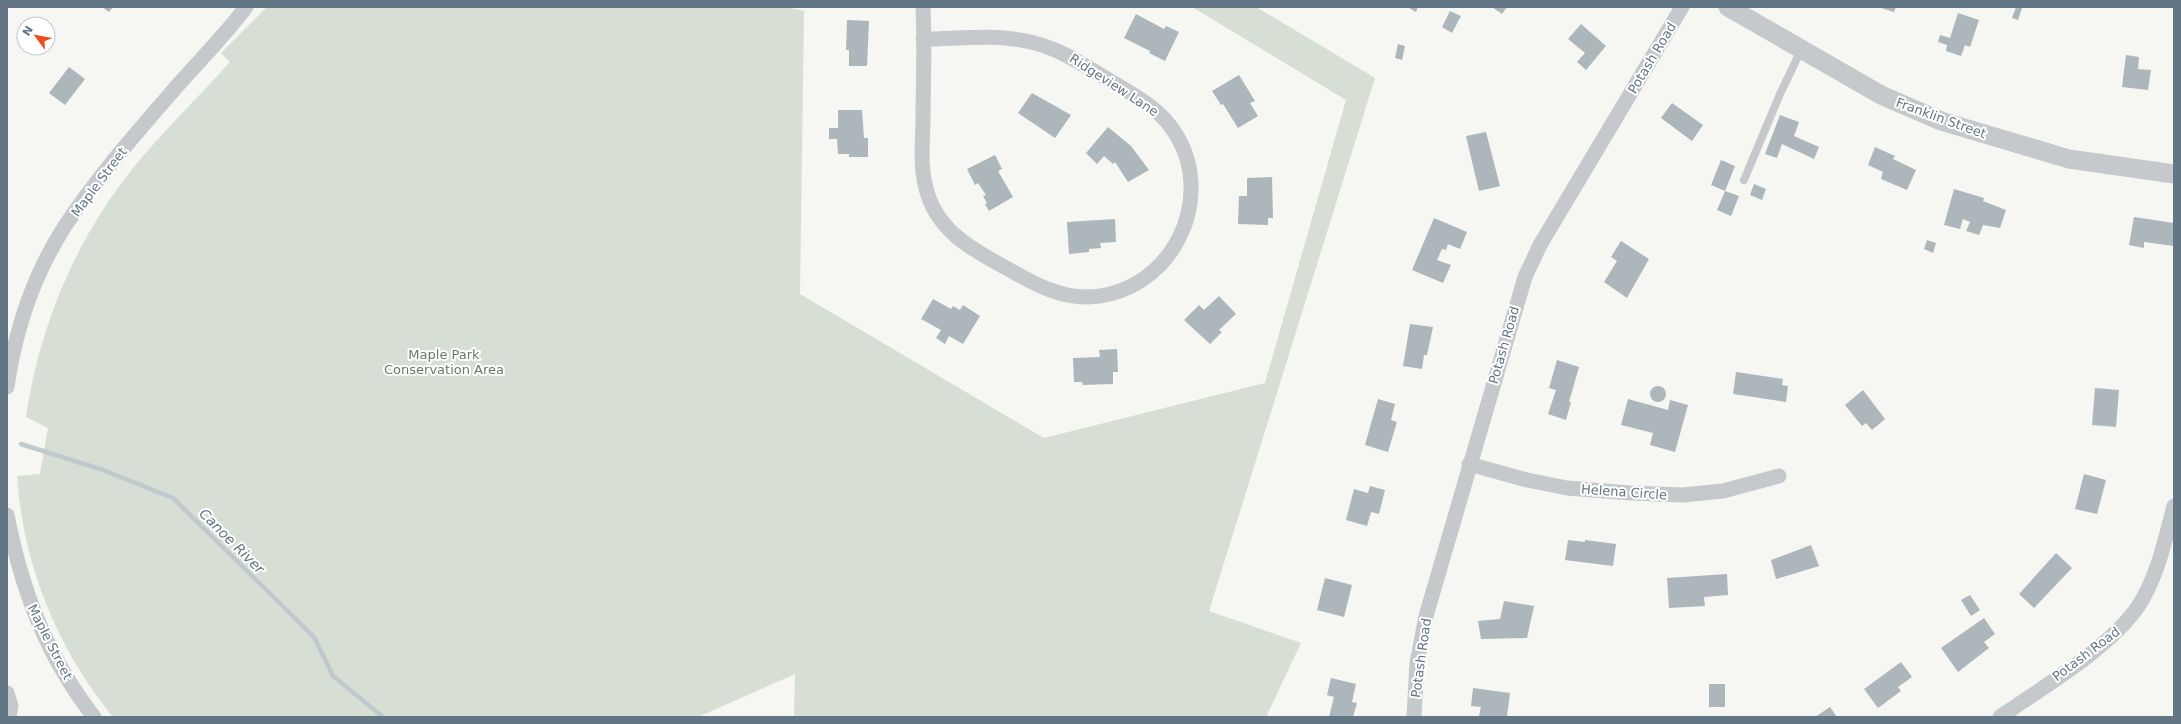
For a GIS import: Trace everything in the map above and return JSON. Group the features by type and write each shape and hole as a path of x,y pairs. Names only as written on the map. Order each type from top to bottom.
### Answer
{"street":[{"name":"Maple Street","path":"7,387 13,351 26,308 46,262 66,226 125,147 246,7"},
{"name":"Ridgeview Lane","path":"923,7 923,39 923,176 933,208 950,231 980,254 1037,285 1061,294 1074,296 1100,296 1125,289 1148,276 1167,258 1186,224 1192,186 1188,160 1177,136 1170,125 1152,107 1070,57 1043,45 1008,39 923,39"},
{"name":"Potash Road","path":"1414,717 1414,693 1421,637 1518,294 1532,262 1682,7"},
{"name":"Franklin Street","path":"1728,7 1801,50 1902,106 1941,121 2069,159 2174,174"},
{"name":"Helena Circle","path":"1469,464 1527,480 1567,488 1631,493 1683,495 1723,492 1779,476"},
{"name":"Potash Road","path":"2000,717 2095,650 2124,625 2138,607 2149,585 2164,544 2174,506"},
{"name":"Maple Street","path":"7,519 17,563 28,599 46,641 75,692 94,717"},
{"path":"7,694 11,706 9,717"}],"lane":[{"path":"1744,180 1780,94 1801,50"}],"green space":[{"name":"Maple Park Conservation Area","path":"267,7 785,7 804,11 800,294 1044,438 1265,383 1346,100 1192,7 1256,7 1375,78 1209,611 1301,643 1266,717 794,717 795,674 698,717 113,717 75,663 60,634 46,604 35,573 27,542 17,476 40,474 48,428 26,417 32,384 50,319 62,288 76,257 110,199 142,158 230,62 221,53"}],"building":[{"path":"102,7 113,7 109,12"},
{"path":"1407,7 1418,7 1416,12"},
{"path":"1492,7 1507,7 1502,14"},
{"path":"1878,7 1896,7 1894,12"},
{"path":"2016,7 2022,8 2018,20 2012,18"},
{"path":"1450,11 1461,16 1452,33 1442,27"},
{"path":"1958,13 1979,20 1970,47 1965,45 1961,56 1946,51 1947,45 1938,42 1940,35 1950,38"},
{"path":"1136,14 1164,29 1166,26 1179,32 1165,61 1149,53 1150,51 1124,38"},
{"path":"847,20 869,21 867,66 849,66 849,50 846,50"},
{"path":"1581,24 1606,46 1586,70 1577,62 1585,53 1568,39"},
{"path":"1398,44 1405,46 1402,60 1395,58"},
{"path":"2126,55 2139,57 2138,69 2151,70 2148,90 2122,87"},
{"path":"69,67 85,79 65,105 49,93"},
{"path":"1239,75 1255,101 1250,103 1258,116 1238,128 1223,104 1221,105 1212,91"},
{"path":"1032,93 1071,115 1055,138 1018,113"},
{"path":"1672,103 1703,125 1692,141 1661,118"},
{"path":"838,110 862,110 864,138 868,138 868,157 849,157 849,154 838,154 837,139 829,139 829,128 838,128"},
{"path":"1780,115 1799,122 1794,136 1819,147 1814,159 1782,144 1777,158 1765,154"},
{"path":"1108,127 1131,146 1149,170 1128,182 1115,162 1113,164 1104,156 1097,164 1086,153"},
{"path":"1486,132 1500,186 1479,191 1466,136"},
{"path":"1875,147 1895,156 1893,159 1916,170 1907,190 1881,179 1883,172 1868,165"},
{"path":"995,155 1002,169 998,171 1013,197 989,211 983,196 986,195 978,183 975,185 967,169"},
{"path":"1721,160 1735,166 1725,191 1711,185"},
{"path":"1272,177 1273,218 1268,218 1268,225 1238,224 1239,196 1247,196 1247,178"},
{"path":"1754,184 1766,189 1762,200 1750,195"},
{"path":"1954,189 1984,198 1983,201 2006,210 2000,228 1983,225 1979,235 1966,231 1970,222 1963,219 1960,229 1944,225"},
{"path":"1725,191 1739,196 1731,216 1717,210"},
{"path":"2134,217 2174,223 2174,246 2144,242 2144,248 2129,245"},
{"path":"1434,218 1467,232 1460,249 1448,244 1446,250 1442,249 1437,260 1451,265 1443,283 1412,270"},
{"path":"1115,219 1116,242 1100,243 1101,248 1089,249 1089,252 1069,254 1067,222"},
{"path":"1927,240 1936,243 1933,253 1924,249"},
{"path":"1621,241 1649,259 1627,298 1604,282 1617,261 1611,257"},
{"path":"1219,296 1236,314 1219,330 1222,332 1210,344 1184,320 1199,305 1204,310"},
{"path":"933,299 951,309 953,306 960,310 963,305 980,316 963,344 949,336 945,344 936,338 941,330 921,319"},
{"path":"1410,324 1433,327 1427,355 1424,355 1422,369 1403,366"},
{"path":"1117,349 1118,372 1113,372 1113,384 1083,385 1082,382 1074,382 1073,358 1100,357 1099,350"},
{"path":"1557,360 1579,367 1569,402 1571,402 1566,420 1548,414 1556,390 1549,388"},
{"path":"1736,372 1783,379 1782,385 1788,386 1786,402 1733,394"},
{"path":"1658,386 1665,391 1666,394 1661,401 1658,402 1651,397 1650,394 1655,387"},
{"path":"2095,388 2119,390 2116,427 2092,425"},
{"path":"1863,390 1885,419 1872,430 1866,423 1862,426 1845,405"},
{"path":"1378,399 1395,404 1391,420 1397,422 1388,452 1365,445"},
{"path":"1628,399 1668,410 1670,400 1688,405 1675,452 1650,445 1653,433 1621,425"},
{"path":"2084,474 2106,480 2097,514 2075,509"},
{"path":"1370,486 1385,490 1379,514 1371,512 1367,526 1346,520 1354,489 1368,493"},
{"path":"1568,540 1585,542 1585,540 1616,544 1613,566 1565,560"},
{"path":"1811,545 1819,566 1776,579 1771,560"},
{"path":"2056,553 2072,568 2034,608 2019,594"},
{"path":"1727,574 1728,595 1704,597 1705,606 1669,608 1667,578"},
{"path":"1325,578 1352,585 1344,617 1317,610"},
{"path":"1970,595 1980,610 1971,616 1961,600"},
{"path":"1504,601 1534,606 1527,638 1481,639 1478,621 1500,619"},
{"path":"1984,618 1995,634 1984,642 1989,648 1958,672 1941,648"},
{"path":"1901,662 1912,677 1898,687 1901,691 1878,708 1864,689"},
{"path":"1331,678 1356,684 1352,702 1357,703 1353,717 1329,717 1334,697 1327,695"},
{"path":"1709,684 1725,684 1725,707 1709,707"},
{"path":"1473,688 1510,693 1507,717 1479,716 1481,707 1471,706"},
{"path":"1830,707 1837,717 1815,717"}],"waterway":[{"name":"Canoe River","path":"21,444 103,470 173,498 314,637 333,676 383,717"}]}
